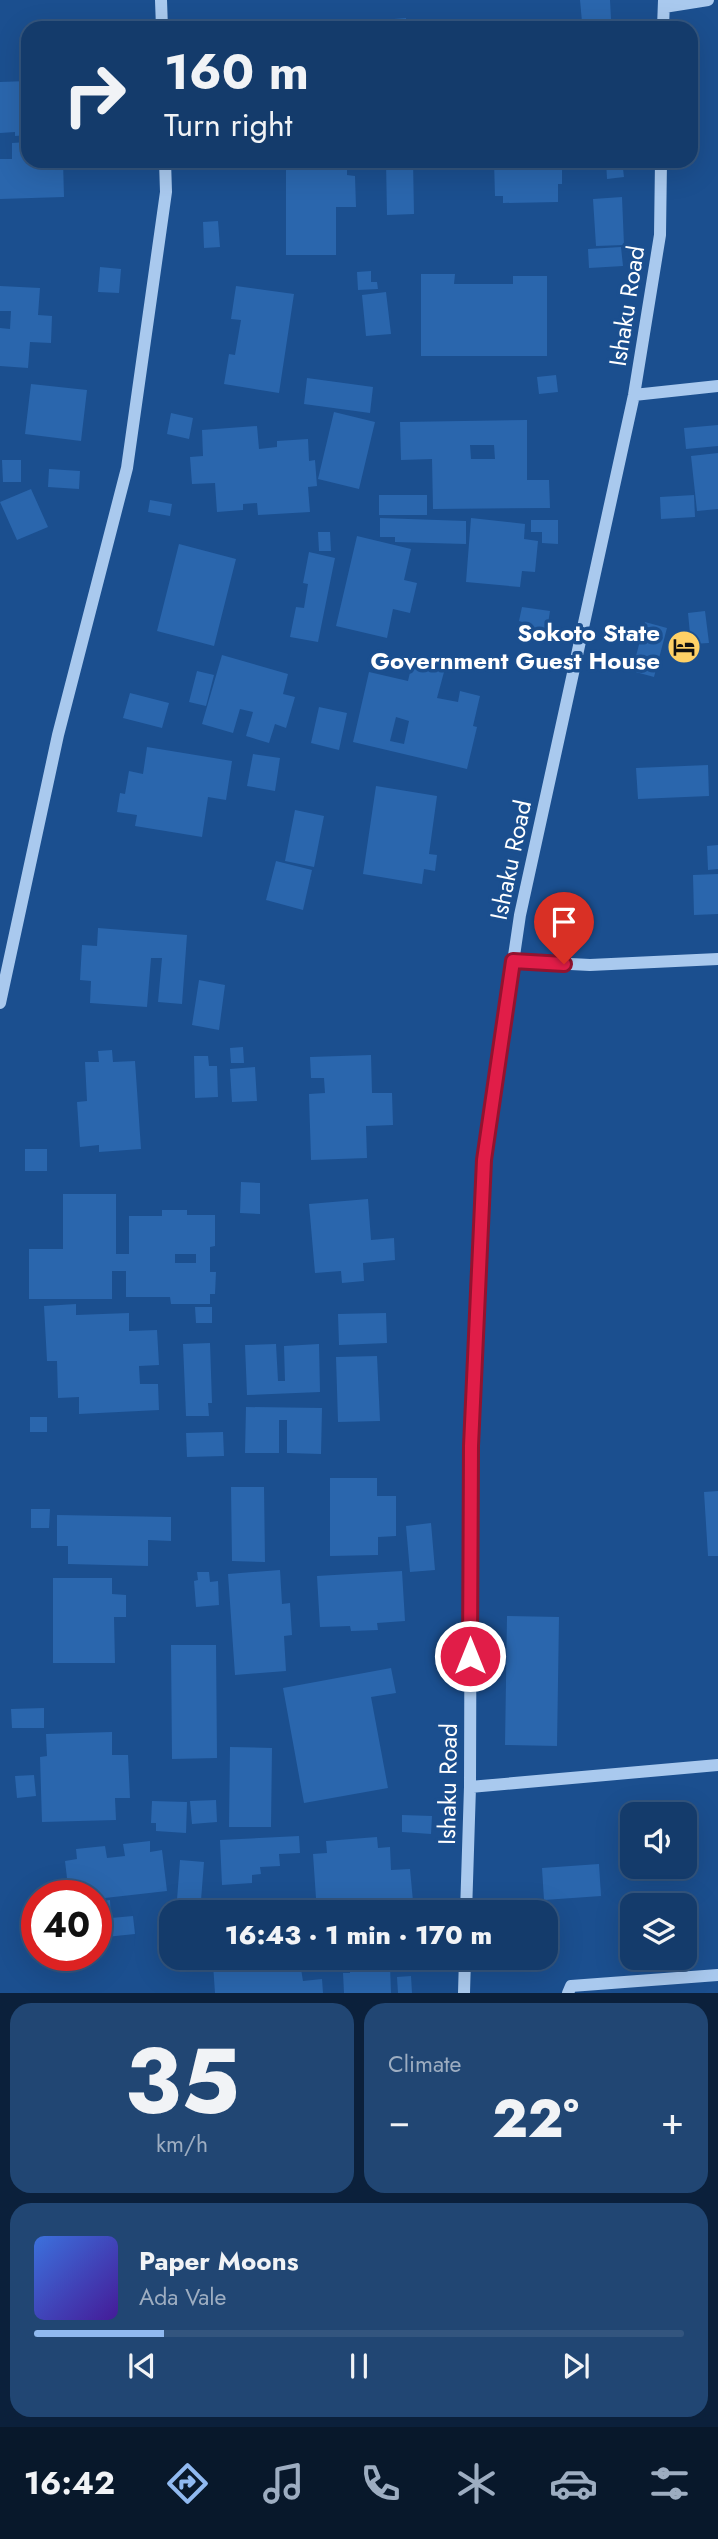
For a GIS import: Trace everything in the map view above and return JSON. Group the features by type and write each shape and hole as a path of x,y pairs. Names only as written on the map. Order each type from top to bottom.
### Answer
{"street":[{"path":"161,0 162,21"},
{"path":"663,21 664,3 708,0"},
{"path":"0,1003 58,734 127,468 166,192 165,168"},
{"name":"Ishaku Road","path":"466,1900 470,1787 471,1446 484,1160 523,902 634,395 660,235 662,168"},
{"path":"634,395 718,386"},
{"path":"513,961 590,965 718,959"},
{"path":"470,1787 718,1765"},
{"path":"464,1993 465,1970"},
{"path":"568,1993 571,1986 718,1975"}],"building":[{"path":"580,0 610,0 611,19 582,21"},
{"path":"406,18 406,21 370,21"},
{"path":"118,19 118,21 80,21"},
{"path":"215,20 247,20 247,21"},
{"path":"21,81 21,136 15,136 15,132 0,133 0,82"},
{"path":"21,142 21,168 63,168 64,197 0,199 0,159 12,159 12,143"},
{"path":"286,168 347,168 347,175 355,176 356,207 336,207 336,255 286,255"},
{"path":"386,168 413,168 414,214 387,215"},
{"path":"494,168 562,168 562,184 558,184 558,202 503,203 503,196 495,196"},
{"path":"606,168 623,168 624,177 607,179"},
{"path":"622,197 624,245 596,246 593,199"},
{"path":"218,221 220,247 204,248 203,222"},
{"path":"621,247 623,266 589,268 588,249"},
{"path":"100,267 121,269 119,293 98,292"},
{"path":"371,271 371,282 377,282 378,289 358,290 357,272"},
{"path":"421,274 455,274 454,284 513,284 513,276 547,276 547,356 421,356"},
{"path":"0,286 40,288 38,315 52,316 51,343 30,342 28,368 0,366 0,328 10,329 11,311 0,311"},
{"path":"236,286 294,294 279,393 224,384 229,354 235,355 241,320 231,319"},
{"path":"386,292 391,334 366,336 362,295"},
{"path":"556,375 558,392 539,394 537,377"},
{"path":"307,378 373,387 370,413 304,404"},
{"path":"31,384 87,390 81,441 25,434"},
{"path":"334,412 375,422 359,489 318,479"},
{"path":"171,413 193,418 189,439 167,434"},
{"path":"527,420 527,480 549,480 550,508 433,509 432,459 401,460 400,422","holes":["470,445 494,445 495,459 471,459"]},
{"path":"718,425 718,446 686,449 684,428"},
{"path":"257,426 259,449 277,447 277,441 308,439 309,461 315,460 317,486 308,487 310,512 258,515 257,503 243,504 243,510 217,512 215,483 192,484 190,457 203,456 202,430"},
{"path":"718,453 718,509 697,511 691,456"},
{"path":"2,460 21,460 21,482 3,482"},
{"path":"49,469 80,471 79,489 48,487"},
{"path":"31,489 48,527 17,540 0,502"},
{"path":"379,495 427,495 427,515 379,515"},
{"path":"694,495 695,517 661,519 660,497"},
{"path":"150,500 172,504 170,516 148,512"},
{"path":"380,518 466,521 466,544 395,542 395,537 380,537"},
{"path":"471,518 525,524 524,539 538,541 535,572 522,571 520,587 466,582"},
{"path":"531,520 558,520 558,544 542,543 542,532 531,532"},
{"path":"318,532 330,532 331,551 319,551"},
{"path":"357,536 411,549 404,580 417,583 410,613 393,609 387,638 336,626"},
{"path":"179,544 236,559 214,646 157,631"},
{"path":"309,552 335,558 318,642 290,637 296,607 304,608 308,584 303,583"},
{"path":"522,607 550,611 546,636 525,633 526,623 519,621"},
{"path":"705,611 709,643 691,644 688,613"},
{"path":"645,622 667,628 654,677 632,671"},
{"path":"222,655 288,674 283,694 295,697 286,728 275,724 269,743 246,736 253,712 240,709 233,733 202,724"},
{"path":"412,664 444,672 437,698 458,702 460,691 480,696 473,726 477,727 467,769 353,742 369,672 408,681","holes":["396,717 409,721 404,744 390,741"]},
{"path":"197,671 214,675 206,706 189,702"},
{"path":"130,693 169,703 162,728 123,718"},
{"path":"319,707 347,713 339,750 311,743"},
{"path":"147,747 232,761 226,800 208,797 202,837 135,826 137,815 117,812 120,793 125,794 129,771 143,774"},
{"path":"253,754 280,758 275,791 247,786"},
{"path":"708,765 709,796 638,799 636,768"},
{"path":"376,786 437,796 429,854 437,855 435,871 424,869 422,884 363,874"},
{"path":"295,810 324,816 314,867 285,861"},
{"path":"718,845 718,869 708,870 707,846"},
{"path":"276,861 312,870 303,910 266,900"},
{"path":"718,874 718,914 694,915 693,875"},
{"path":"98,928 187,935 182,1004 158,1002 162,958 151,958 147,1007 90,1003 91,981 80,980 82,945 97,946"},
{"path":"199,980 225,985 219,1030 192,1025"},
{"path":"243,1047 244,1063 231,1063 230,1048"},
{"path":"112,1050 113,1062 135,1061 141,1149 99,1152 99,1145 80,1147 77,1102 87,1101 85,1062 99,1062 98,1051"},
{"path":"371,1055 372,1093 392,1093 393,1125 366,1126 367,1158 311,1160 309,1094 325,1093 324,1078 311,1078 310,1057"},
{"path":"194,1056 208,1056 209,1066 217,1066 218,1097 195,1098"},
{"path":"255,1067 257,1101 232,1102 230,1069"},
{"path":"25,1149 47,1149 47,1171 25,1171"},
{"path":"241,1182 260,1183 260,1214 240,1213"},
{"path":"63,1194 116,1194 116,1254 129,1254 129,1216 162,1216 162,1210 187,1210 187,1215 215,1215 215,1246 210,1247 210,1272 216,1272 215,1294 210,1294 210,1304 171,1304 170,1297 126,1297 126,1271 112,1271 112,1299 29,1299 29,1249 63,1249","holes":["175,1254 196,1254 196,1263 175,1263"]},
{"path":"368,1199 371,1240 394,1238 395,1260 363,1263 364,1281 342,1283 341,1271 315,1273 309,1204"},
{"path":"76,1304 76,1315 129,1313 129,1331 157,1330 159,1365 139,1366 140,1384 158,1384 159,1410 79,1414 79,1397 58,1398 57,1361 47,1361 44,1306"},
{"path":"195,1307 212,1307 212,1323 196,1323"},
{"path":"386,1313 387,1343 339,1345 338,1314"},
{"path":"210,1343 212,1403 208,1403 209,1416 186,1416 183,1344"},
{"path":"276,1344 278,1381 285,1381 284,1346 319,1344 320,1392 247,1395 245,1345"},
{"path":"377,1356 380,1421 338,1422 336,1357"},
{"path":"246,1407 322,1408 321,1454 287,1453 287,1420 279,1420 279,1453 245,1453"},
{"path":"30,1417 47,1417 47,1432 30,1432"},
{"path":"223,1432 224,1456 187,1457 186,1433"},
{"path":"330,1478 377,1478 377,1496 396,1496 396,1536 378,1537 378,1555 330,1556"},
{"path":"231,1487 264,1487 265,1562 232,1561"},
{"path":"718,1491 718,1556 708,1556 704,1492"},
{"path":"31,1509 50,1509 49,1528 31,1528"},
{"path":"57,1515 171,1517 171,1541 148,1540 148,1566 68,1564 68,1546 57,1546"},
{"path":"431,1523 435,1570 410,1572 406,1526"},
{"path":"280,1570 282,1604 290,1603 292,1635 284,1636 286,1671 235,1675 228,1574"},
{"path":"402,1571 405,1621 377,1623 378,1630 351,1631 350,1626 320,1627 317,1576"},
{"path":"197,1572 209,1572 210,1582 218,1581 219,1605 196,1607 194,1581 198,1580"},
{"path":"53,1578 112,1578 112,1594 126,1595 126,1617 114,1617 115,1663 53,1663"},
{"path":"507,1616 559,1617 557,1746 505,1745"},
{"path":"171,1645 216,1645 217,1758 172,1759"},
{"path":"391,1668 396,1693 371,1697 388,1788 304,1803 283,1688"},
{"path":"44,1708 44,1728 12,1728 11,1709"},
{"path":"112,1732 112,1755 128,1755 130,1798 115,1798 116,1820 42,1822 40,1757 47,1756 46,1734"},
{"path":"230,1747 272,1748 271,1827 229,1827"},
{"path":"34,1775 36,1796 17,1798 15,1776"},
{"path":"216,1800 217,1822 192,1824 190,1801"},
{"path":"152,1801 187,1802 186,1833 156,1831 156,1823 151,1823"},
{"path":"402,1815 432,1816 431,1834 402,1832"},
{"path":"299,1836 300,1853 279,1854 280,1866 260,1867 261,1874 252,1875 252,1883 222,1885 220,1840"},
{"path":"377,1837 378,1848 390,1847 391,1870 410,1869 413,1900 316,1900 313,1854 327,1853 326,1841"},
{"path":"150,1841 150,1852 162,1850 167,1891 112,1897 112,1880 67,1880 65,1861 77,1859 76,1849 105,1846 107,1858 125,1856 123,1844"},
{"path":"180,1860 204,1862 201,1900 177,1900"},
{"path":"599,1864 601,1896 544,1900 542,1868"},
{"path":"133,1916 135,1934 112,1936 112,1918"},
{"path":"213,1970 301,1970 303,1981 322,1979 323,1993 215,1993"},
{"path":"350,1970 390,1970 391,1993 344,1993 343,1973 350,1973"},
{"path":"411,1976 412,1993 398,1993 397,1977"}],"place":[{"name":"Sokoto State Government Guest House","path":"684,647"}],"route":[{"path":"470,1656 471,1446 484,1160 513,961 564,964"}]}
